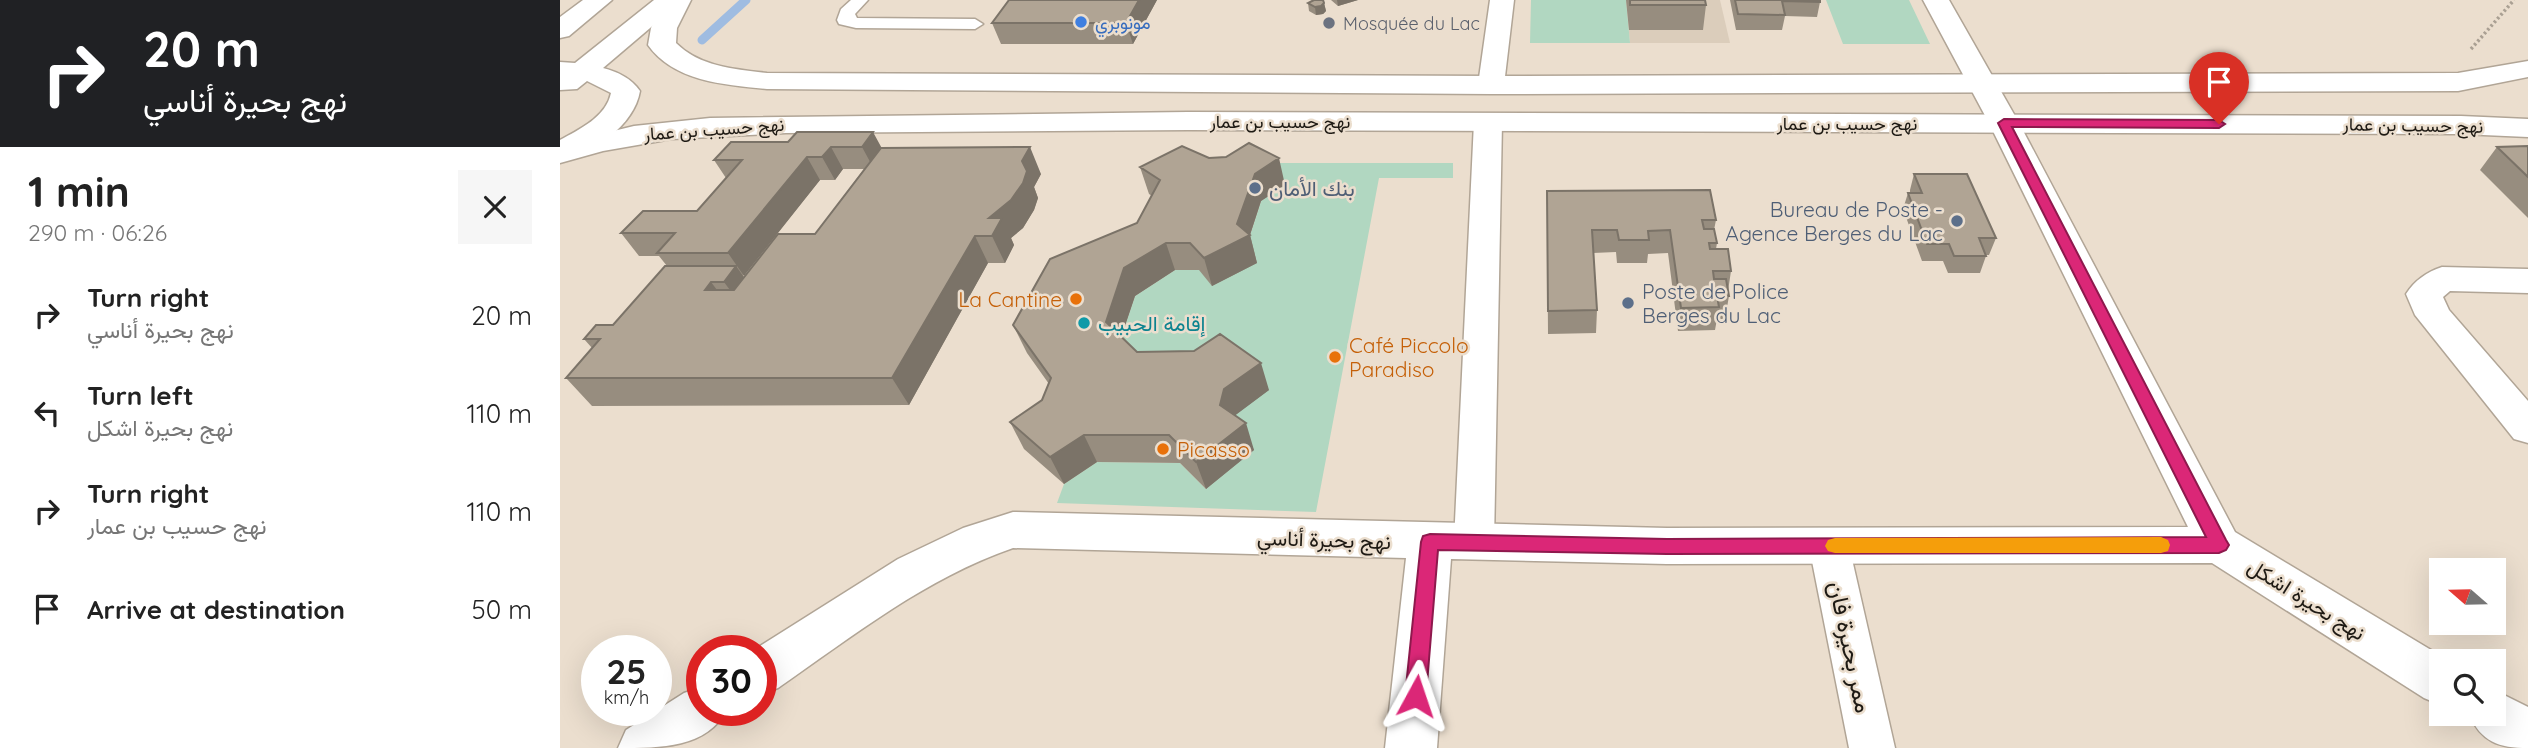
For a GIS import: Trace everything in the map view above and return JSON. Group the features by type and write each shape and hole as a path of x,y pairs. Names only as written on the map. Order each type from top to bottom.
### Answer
{"main road":[{"path":"560,30 600,0"},
{"path":"567,77 670,0"},
{"name":"نهج حسيب بن عمار","path":"678,0 664,28 662,45 671,57 732,77 767,81 1491,85 2458,82 2528,69"},
{"path":"1936,0 2004,123 2219,545"},
{"path":"560,153 613,118 626,101 626,91 615,79 567,77"},
{"name":"نهج حسيب بن عمار","path":"560,153 628,135 729,125 1047,121 2004,123 2528,128"},
{"path":"2528,281 2442,279 2424,293 2432,315 2528,428"},
{"name":"نهج بحيرة أناسي","path":"777,662 910,575 955,551 1013,530 1452,542 1829,546 2219,545"},
{"path":"1411,748 1452,542"},
{"name":"نهج بحيرة اشكل","path":"2219,545 2429,675"},
{"path":"644,748 686,720"},
{"path":"2506,721 2528,735"}],"street":[{"path":"1491,85 1502,0"},
{"path":"1452,542 1489,122"},
{"name":"ممر بحيرة فان","path":"1829,546 1872,748"}],"lane":[{"path":"860,0 845,20 856,23 975,24"}],"shaded area":[{"path":"1626,0 1720,0 1730,43 1630,43"}],"green space":[{"path":"1531,0 1626,0 1630,43 1530,43"},
{"path":"1826,0 1909,0 1930,44 1843,44"},
{"name":"Café Piccolo Paradiso","path":"1255,163 1453,163 1453,178 1379,178 1316,512 1057,503 1064,484 1097,462 1180,463 1206,489 1203,379 1117,350 1135,296 1175,270 1199,270 1245,251 1261,201 1284,185"}],"building":[{"path":"1009,0 1139,0 1126,23 992,23"},
{"path":"1323,0 1324,3 1315,7 1308,3"},
{"path":"1630,0 1705,0 1706,5 1630,5"},
{"path":"1735,0 1820,0 1820,2 1782,1 1785,15 1738,14"},
{"path":"797,132 873,132 862,147 831,147 822,157 807,157 728,253 657,253 675,233 621,233 643,211 697,211 742,160 714,160 731,142 788,142"},
{"name":"إقامة الحبيب","path":"1249,143 1279,158 1255,174 1237,224 1250,235 1204,258 1190,243 1166,243 1124,268 1106,322 1137,352 1194,351 1220,334 1261,363 1224,389 1220,405 1246,423 1196,462 1169,435 1084,435 1050,457 1010,422 1042,400 1051,378 1013,325 1050,259 1137,223 1160,180 1140,167 1182,146 1209,158 1226,157"},
{"path":"2528,146 2528,177 2497,147"},
{"path":"1030,147 1022,161 1027,171 1023,183 1011,200 989,218 1002,218 992,236 975,236 892,378 566,378 600,339 584,339 596,325 613,325 665,266 736,266 724,282 711,282 705,290 734,290 778,234 815,234 881,148"},
{"path":"1914,174 1967,174 1996,238 1979,238 1986,256 1954,256 1949,244 1927,244 1908,193 1922,193"},
{"path":"1710,190 1716,220 1702,220 1704,229 1714,229 1717,243 1709,243 1710,249 1728,249 1731,271 1713,271 1714,279 1726,279 1729,296 1717,296 1719,307 1681,308 1670,230 1648,231 1649,240 1619,240 1617,230 1592,230 1597,310 1548,311 1547,191"}],"waterway":[{"path":"702,40 746,0"}],"slow traffic":[{"path":"1835,546 2161,545"}],"place":[{"name":"مونوبري","path":"1081,22"},
{"name":"Mosquée du Lac","path":"1329,23"},
{"name":"بنك الأمان","path":"1255,188"},
{"name":"Bureau de Poste - Agence Berges du Lac","path":"1957,221"},
{"name":"La Cantine","path":"1076,299"},
{"name":"Poste de Police Berges du Lac","path":"1628,303"},
{"name":"إقامة الحبيب","path":"1084,323"},
{"name":"Café Piccolo Paradiso","path":"1335,357"},
{"name":"Picasso","path":"1163,449"}],"route":[{"path":"1416,696 1430,542 1667,546 2219,545 2004,123 2219,124"}]}
